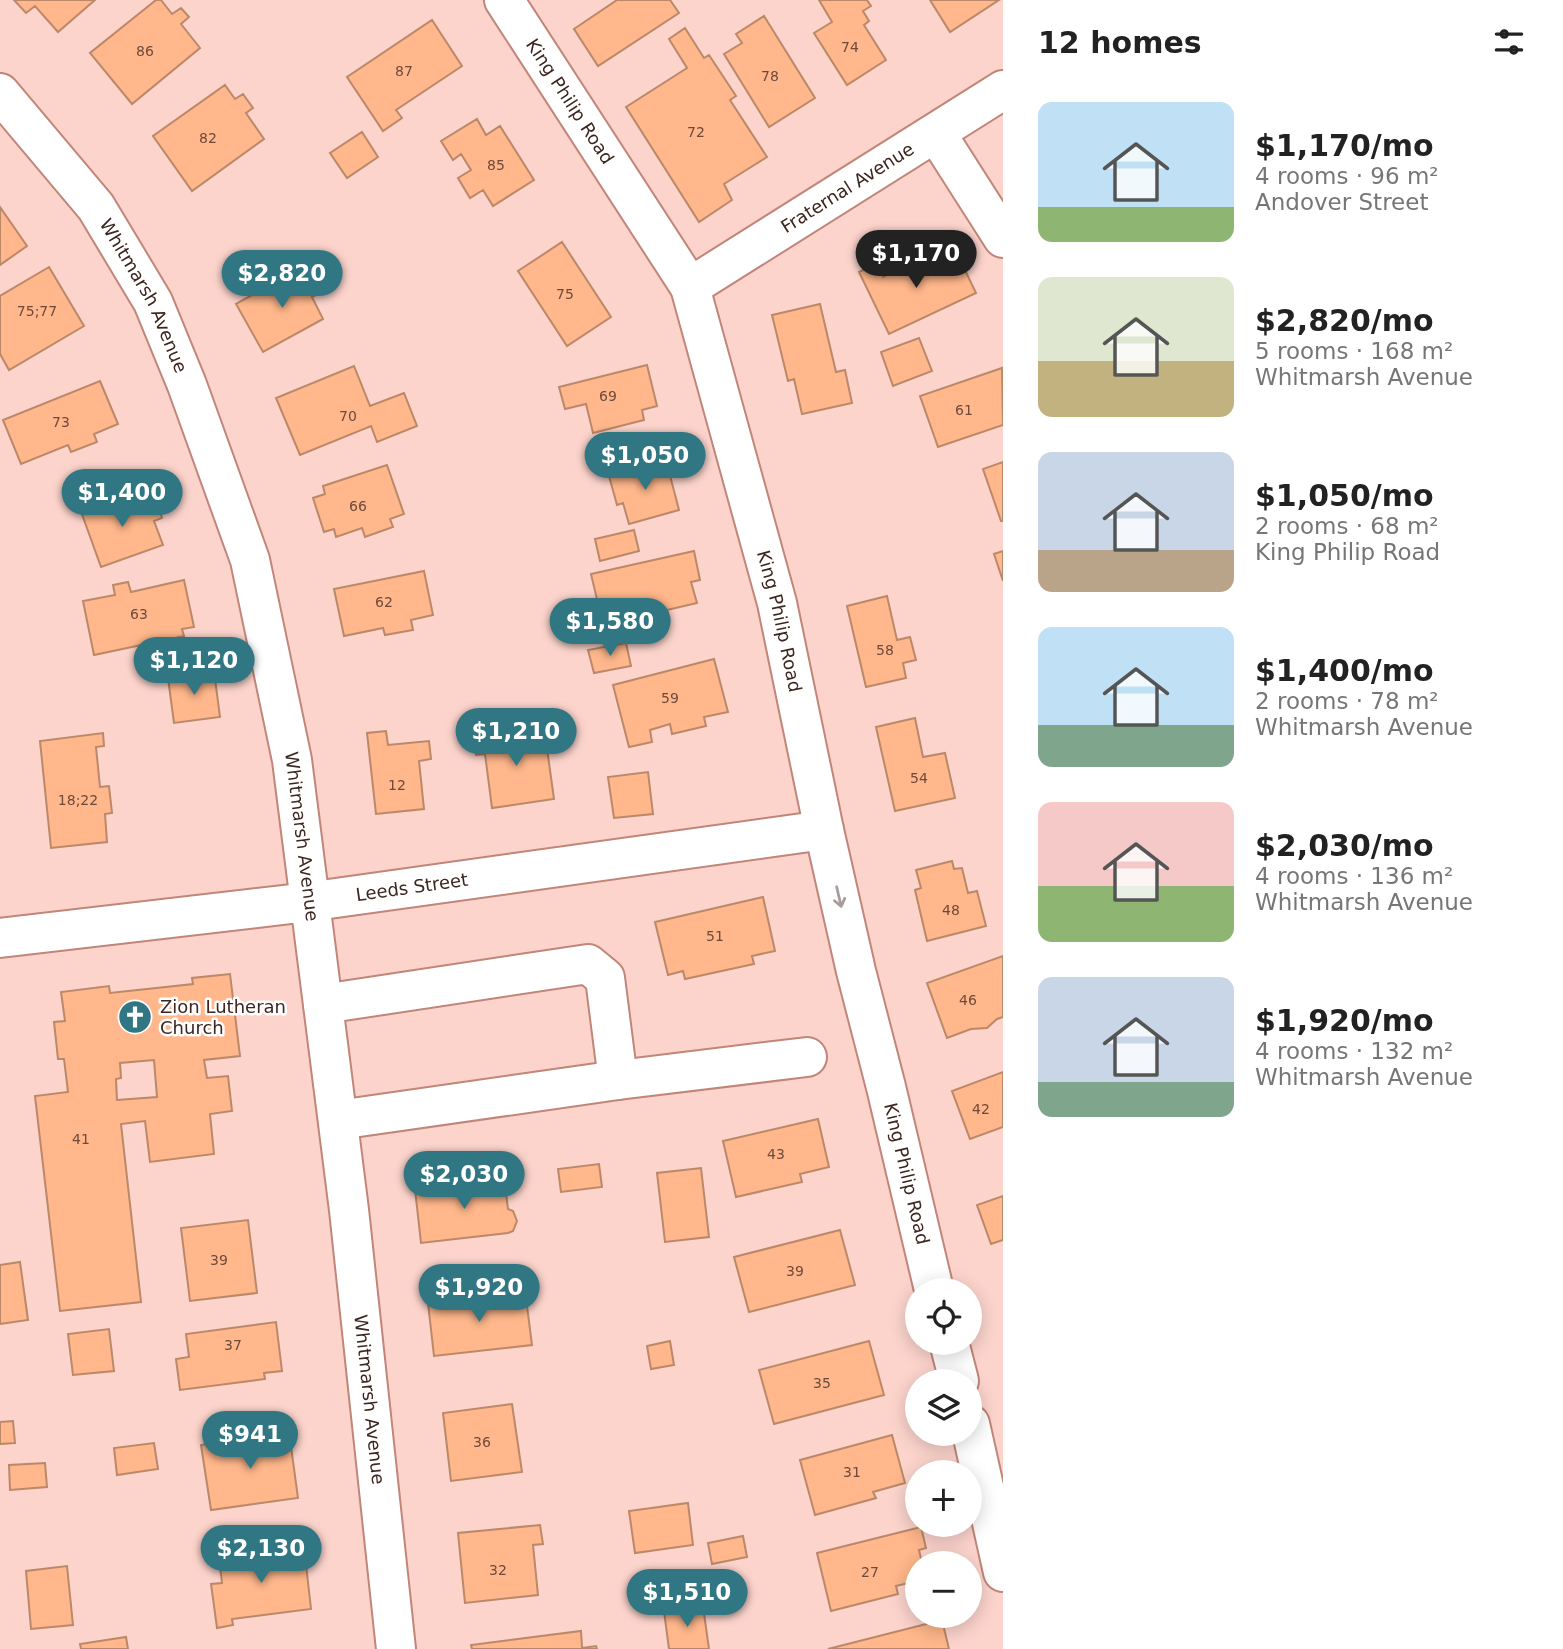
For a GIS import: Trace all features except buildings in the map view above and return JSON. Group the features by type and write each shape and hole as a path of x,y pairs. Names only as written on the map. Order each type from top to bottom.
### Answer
{"street":[{"name":"King Philip Road","path":"503,0 690,287 777,603 856,971 931,1278"},
{"name":"Fraternal Avenue","path":"690,287 1003,90"},
{"name":"Whitmarsh Avenue","path":"0,93 96,207 152,302 187,385 250,560 292,760 349,1210 396,1649"},
{"path":"936,133 1003,238"},
{"name":"Leeds Street","path":"0,938 310,902 824,830"},
{"path":"323,1004 588,964 605,978 618,1080"},
{"path":"338,1120 618,1080 807,1057"},
{"path":"975,1446 1003,1572"}],"place":[{"name":"Zion Lutheran Church","path":"135,1017"}]}
